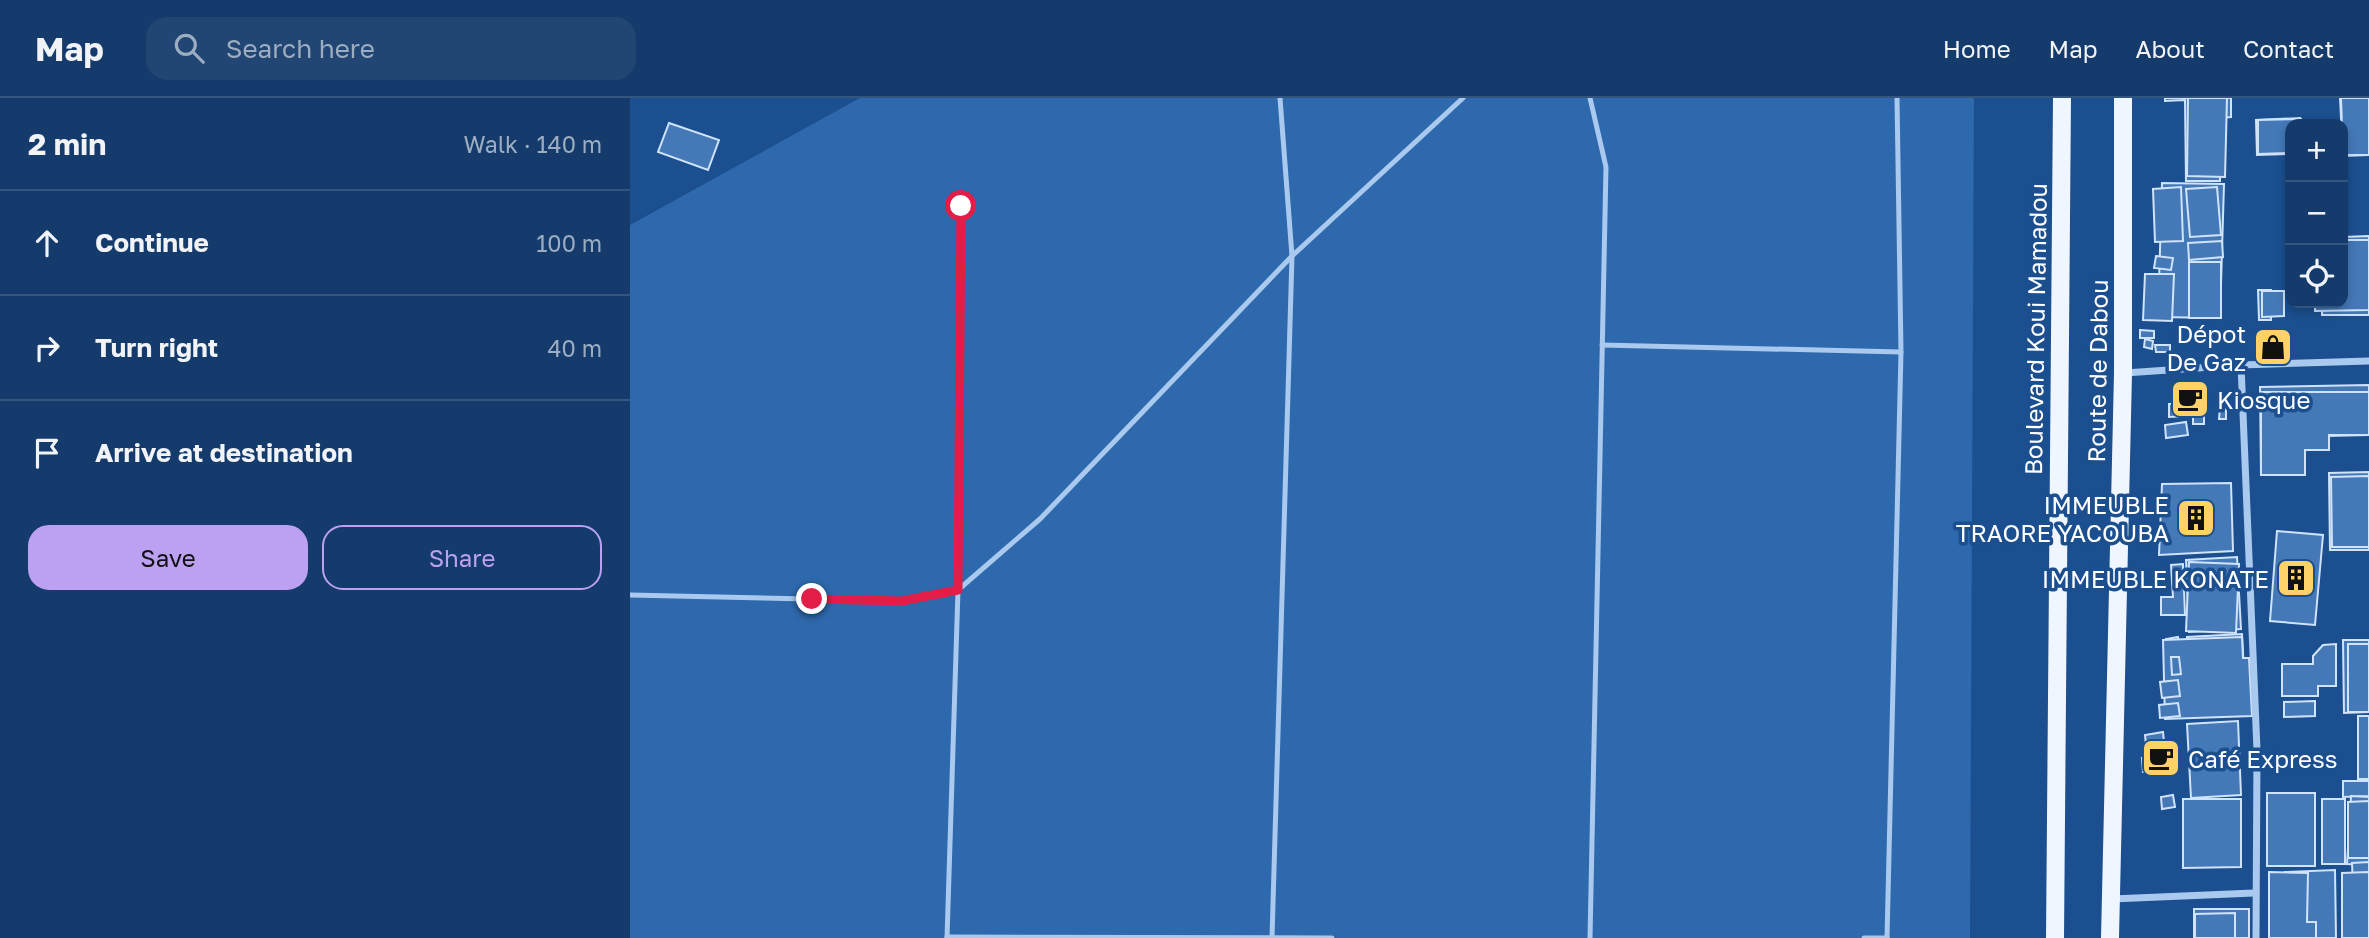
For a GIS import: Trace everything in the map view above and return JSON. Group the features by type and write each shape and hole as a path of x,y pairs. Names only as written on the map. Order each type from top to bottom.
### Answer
{"main road":[{"name":"Boulevard Koui Mamadou","path":"2054,938 2062,98"},
{"name":"Route de Dabou","path":"2110,938 2123,373 2123,98"}],"street":[{"path":"2123,373 2241,365 2369,361"},
{"path":"2241,365 2257,750 2256,938"},
{"path":"2110,900 2255,893"}],"lane":[{"path":"1272,938 1292,256 1280,98"},
{"path":"630,595 902,601 958,590 1040,519 1292,256 1463,98"},
{"path":"1590,98 1606,167 1590,938"},
{"path":"1864,938 1887,938 1901,352 1896,98"},
{"path":"961,206 958,590 947,938 1332,938"},
{"path":"1602,345 1901,352"}],"shaded area":[{"path":"860,98 1974,98 1970,938 630,938 630,225"}],"building":[{"path":"2165,98 2231,98 2231,117 2219,118 2220,181 2186,181 2185,100 2165,101"},
{"path":"2188,98 2227,98 2225,177 2187,176"},
{"path":"2340,98 2369,98 2369,155 2348,156 2348,119 2341,119"},
{"path":"2341,98 2369,98 2369,155 2348,155 2348,119 2342,119"},
{"path":"2300,118 2285,119 2285,154 2257,155 2256,120"},
{"path":"2285,119 2285,153 2258,154 2258,120"},
{"path":"669,123 719,140 708,170 658,152"},
{"path":"2162,183 2224,184 2220,318 2158,317"},
{"path":"2181,187 2183,241 2155,242 2153,189"},
{"path":"2217,187 2221,235 2190,237 2186,189"},
{"path":"2369,236 2369,315 2322,315 2322,308 2348,308 2348,237"},
{"path":"2348,240 2369,240 2369,310 2315,311 2315,308 2348,308"},
{"path":"2222,241 2223,257 2189,260 2188,243"},
{"path":"2156,256 2173,258 2171,270 2154,268"},
{"path":"2189,262 2221,262 2221,318 2189,318"},
{"path":"2145,274 2174,274 2172,321 2143,320"},
{"path":"2258,290 2271,290 2271,320 2259,320"},
{"path":"2262,291 2284,291 2284,316 2262,317"},
{"path":"2140,330 2154,331 2154,338 2140,338"},
{"path":"2145,339 2153,341 2152,349 2144,347"},
{"path":"2155,345 2170,345 2170,352 2156,352"},
{"path":"2369,385 2369,435 2327,436 2328,448 2304,449 2304,474 2261,475 2260,387"},
{"path":"2261,392 2369,392 2369,435 2329,435 2329,450 2305,450 2305,475 2261,475"},
{"path":"2188,403 2188,416 2169,417 2169,404"},
{"path":"2193,404 2204,404 2204,424 2193,424"},
{"path":"2220,407 2226,407 2226,419 2219,419"},
{"path":"2186,422 2188,435 2166,438 2165,425"},
{"path":"2369,472 2369,550 2330,550 2329,473"},
{"path":"2369,476 2369,547 2332,547 2331,477"},
{"name":"IMMEUBLE TRAORE YACOUBA","path":"2231,483 2233,551 2159,555 2162,484"},
{"name":"IMMEUBLE KONATE","path":"2277,531 2323,535 2315,625 2270,621"},
{"path":"2237,557 2241,629 2189,632 2186,560"},
{"path":"2189,562 2239,564 2236,633 2186,631"},
{"path":"2183,564 2185,615 2161,615 2161,597 2173,597 2171,565"},
{"path":"2242,634 2246,710 2191,712 2187,637"},
{"path":"2178,637 2180,653 2168,654 2166,639"},
{"path":"2242,637 2243,658 2249,658 2252,716 2165,719 2163,640"},
{"path":"2343,640 2369,640 2369,712 2344,713"},
{"path":"2336,644 2336,686 2318,686 2318,696 2282,696 2282,664 2313,664 2313,656 2323,645"},
{"path":"2348,644 2369,644 2369,712 2348,712"},
{"path":"2171,657 2179,657 2181,674 2172,675"},
{"path":"2178,680 2180,696 2162,698 2160,682"},
{"path":"2315,701 2315,716 2284,717 2284,702"},
{"path":"2178,703 2180,716 2160,718 2159,705"},
{"path":"2358,716 2369,716 2369,779 2358,779"},
{"path":"2238,721 2241,795 2191,798 2187,724"},
{"path":"2163,732 2164,742 2146,745 2145,735"},
{"path":"2170,755 2172,769 2143,772 2142,758"},
{"path":"2343,781 2369,781 2369,796 2343,797"},
{"path":"2267,793 2315,793 2315,866 2267,866"},
{"path":"2173,795 2175,807 2162,809 2161,797"},
{"path":"2351,796 2369,797 2369,865 2347,864"},
{"path":"2183,799 2241,799 2241,867 2183,868"},
{"path":"2322,799 2345,799 2345,864 2322,864"},
{"path":"2369,801 2369,858 2348,858 2348,802"},
{"path":"2369,862 2369,936 2355,936 2352,863"},
{"path":"2335,870 2336,938 2287,938 2285,872"},
{"path":"2269,872 2308,873 2307,922 2316,922 2316,938 2269,938"},
{"path":"2369,872 2369,938 2342,938 2342,873"},
{"path":"2194,909 2249,909 2249,938 2194,938"},
{"path":"2235,913 2235,938 2195,938 2195,914"}],"place":[{"name":"Dépot De Gaz","path":"2273,347"},
{"name":"Kiosque","path":"2190,399"},
{"name":"IMMEUBLE TRAORE YACOUBA","path":"2196,518"},
{"name":"IMMEUBLE KONATE","path":"2296,578"},
{"name":"Café Express","path":"2161,758"}],"route":[{"path":"812,599 902,601 958,590 961,206"}]}
